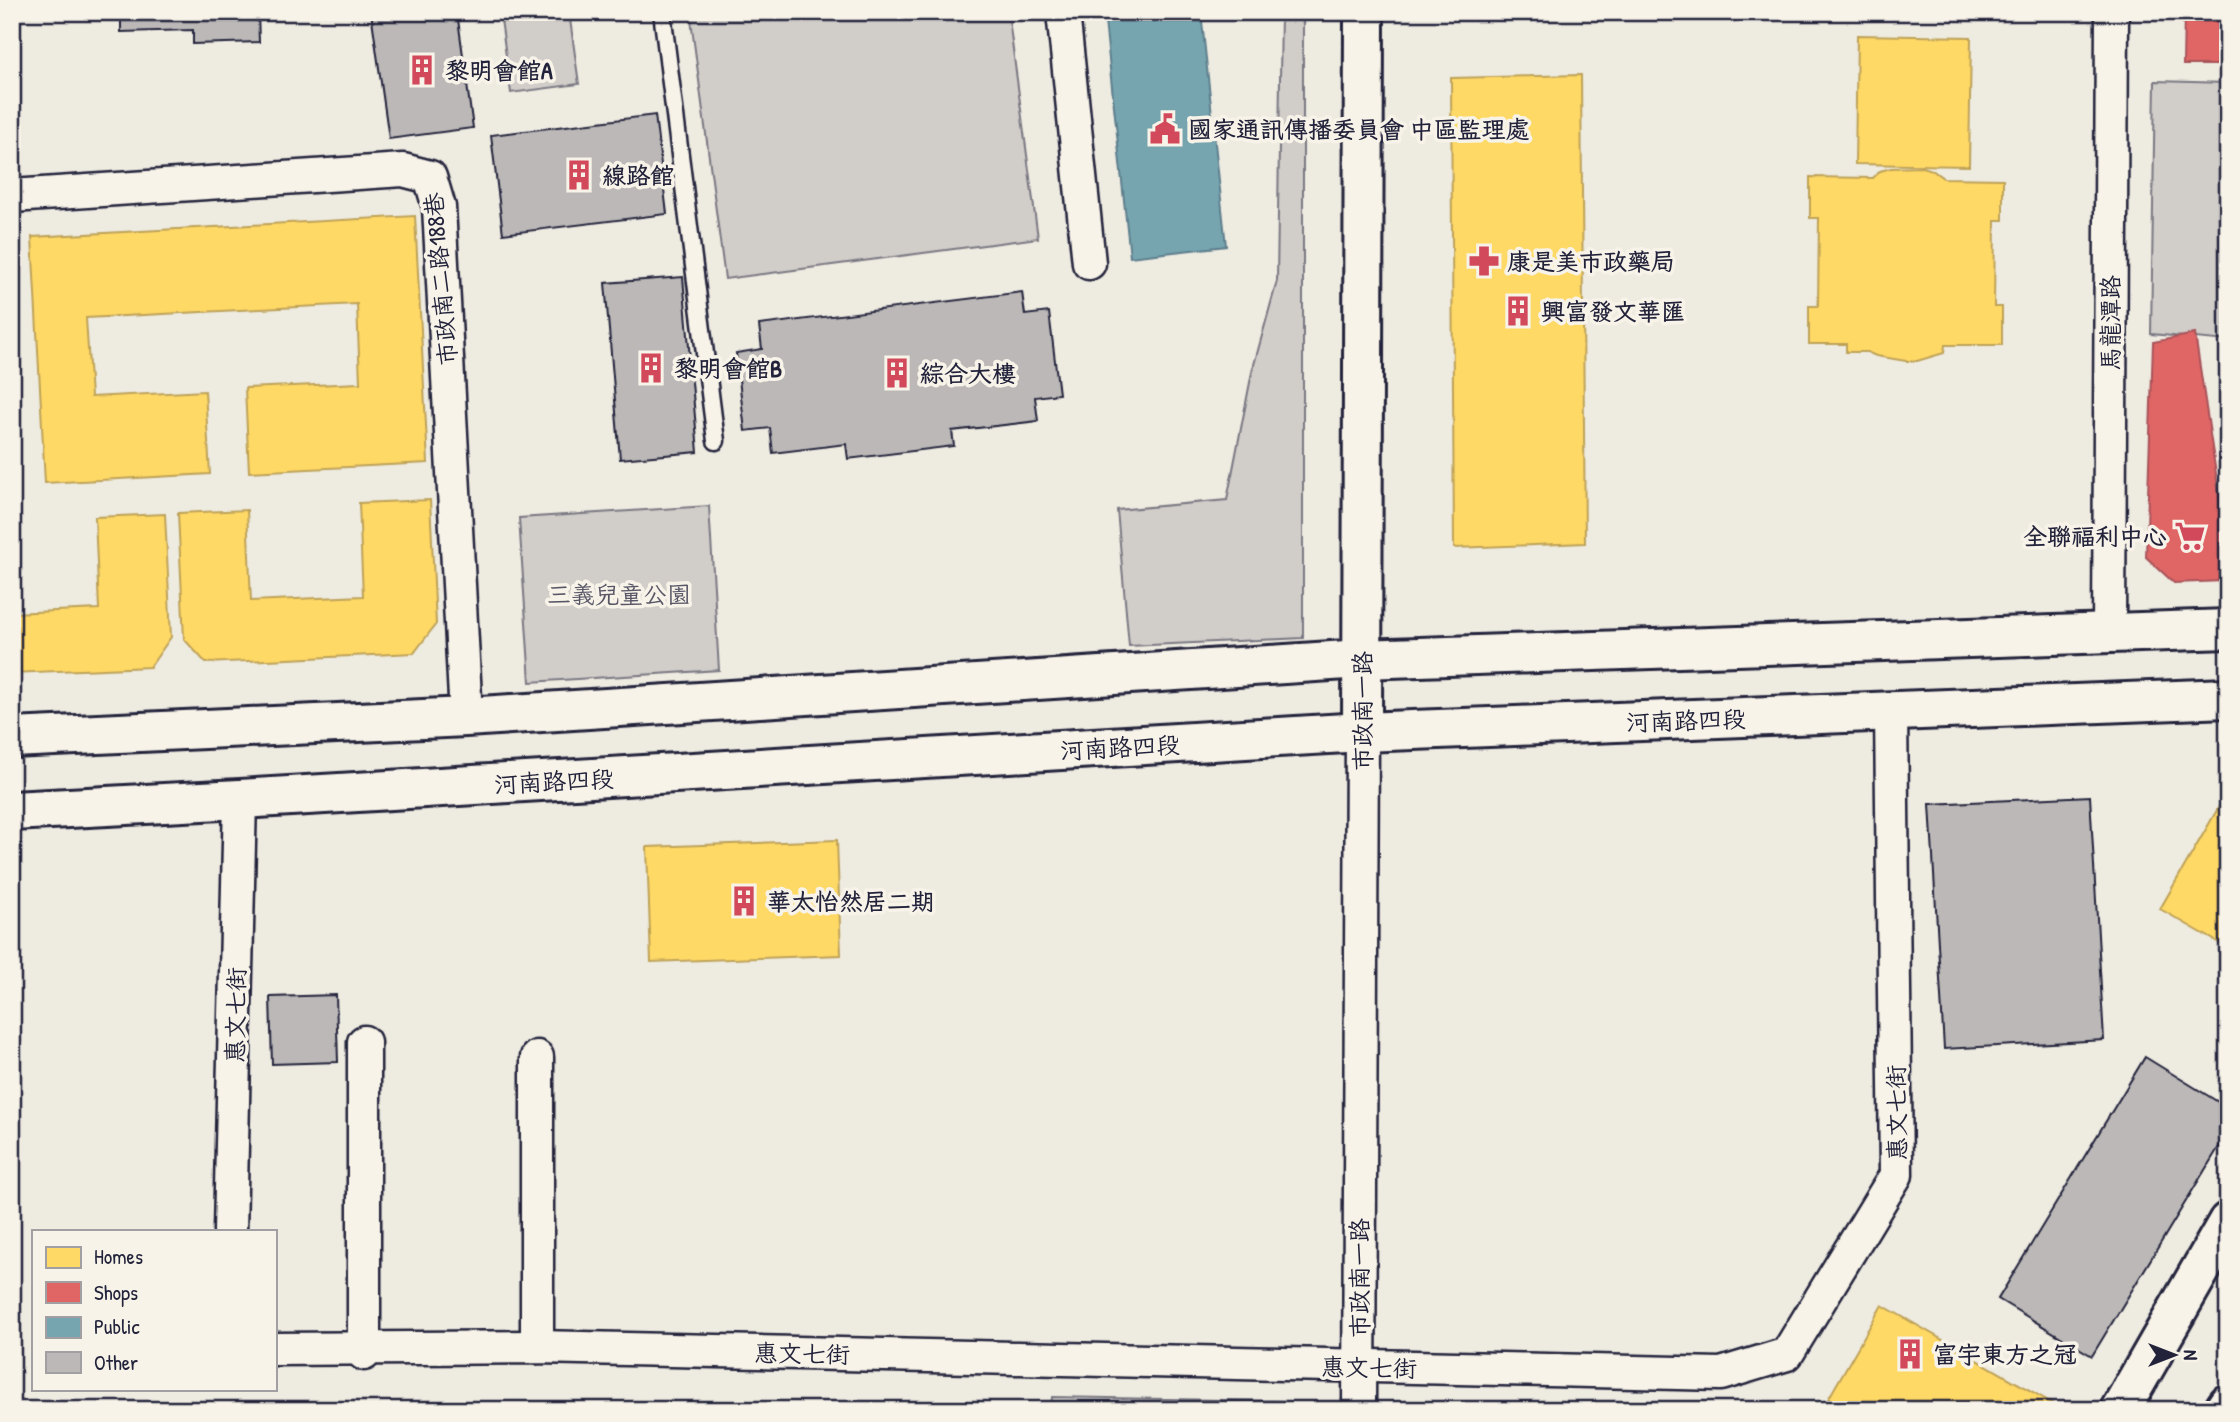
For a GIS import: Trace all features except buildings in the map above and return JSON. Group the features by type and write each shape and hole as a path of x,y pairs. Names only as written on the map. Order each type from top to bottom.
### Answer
{"street":[{"path":"1063,12 1089,263"},
{"name":"市政南一路","path":"1359,1410 1364,12"},
{"name":"馬龍潭路","path":"2109,633 2112,12"},
{"name":"市政南二路188巷","path":"12,196 403,170 430,177 439,208 466,717"},
{"path":"12,738 466,717 1362,659 2228,629"},
{"name":"河南路四段","path":"12,811 1362,732 2228,698"},
{"name":"惠文七街","path":"276,1349 365,1351 537,1347 1720,1374 1787,1354 1896,1175 1891,712"},
{"name":"惠文七街","path":"230,1230 240,799"},
{"path":"365,1042 365,1351"},
{"path":"537,1058 537,1347"},
{"path":"2120,1410 2228,1222"},
{"path":"2224,1410 2228,1404"}],"lane":[{"path":"662,12 716,442"}],"green space":[{"path":"500,12 569,12 579,84 511,93"},
{"path":"690,12 1008,12 1038,238 725,279"},
{"path":"1281,12 1303,12 1303,638 1129,646 1117,510 1227,500 1252,372 1277,281"},
{"path":"2155,81 2228,83 2228,341 2151,334"},
{"name":"三義兒童公園","path":"709,506 719,670 530,682 519,518"},
{"path":"1052,1397 1284,1401 1283,1410 1051,1410"}],"place":[{"name":"黎明會館A","path":"422,70"},
{"name":"國家通訊傳播委員會 中區監理處","path":"1165,129"},
{"name":"線路館","path":"579,175"},
{"name":"康是美市政藥局","path":"1484,261"},
{"name":"興富發文華匯","path":"1518,311"},
{"name":"黎明會館B","path":"651,368"},
{"name":"綜合大樓","path":"897,373"},
{"name":"全聯福利中心","path":"2190,536"},
{"name":"華太怡然居二期","path":"744,901"},
{"name":"富宇東方之冠","path":"1910,1354"}]}
